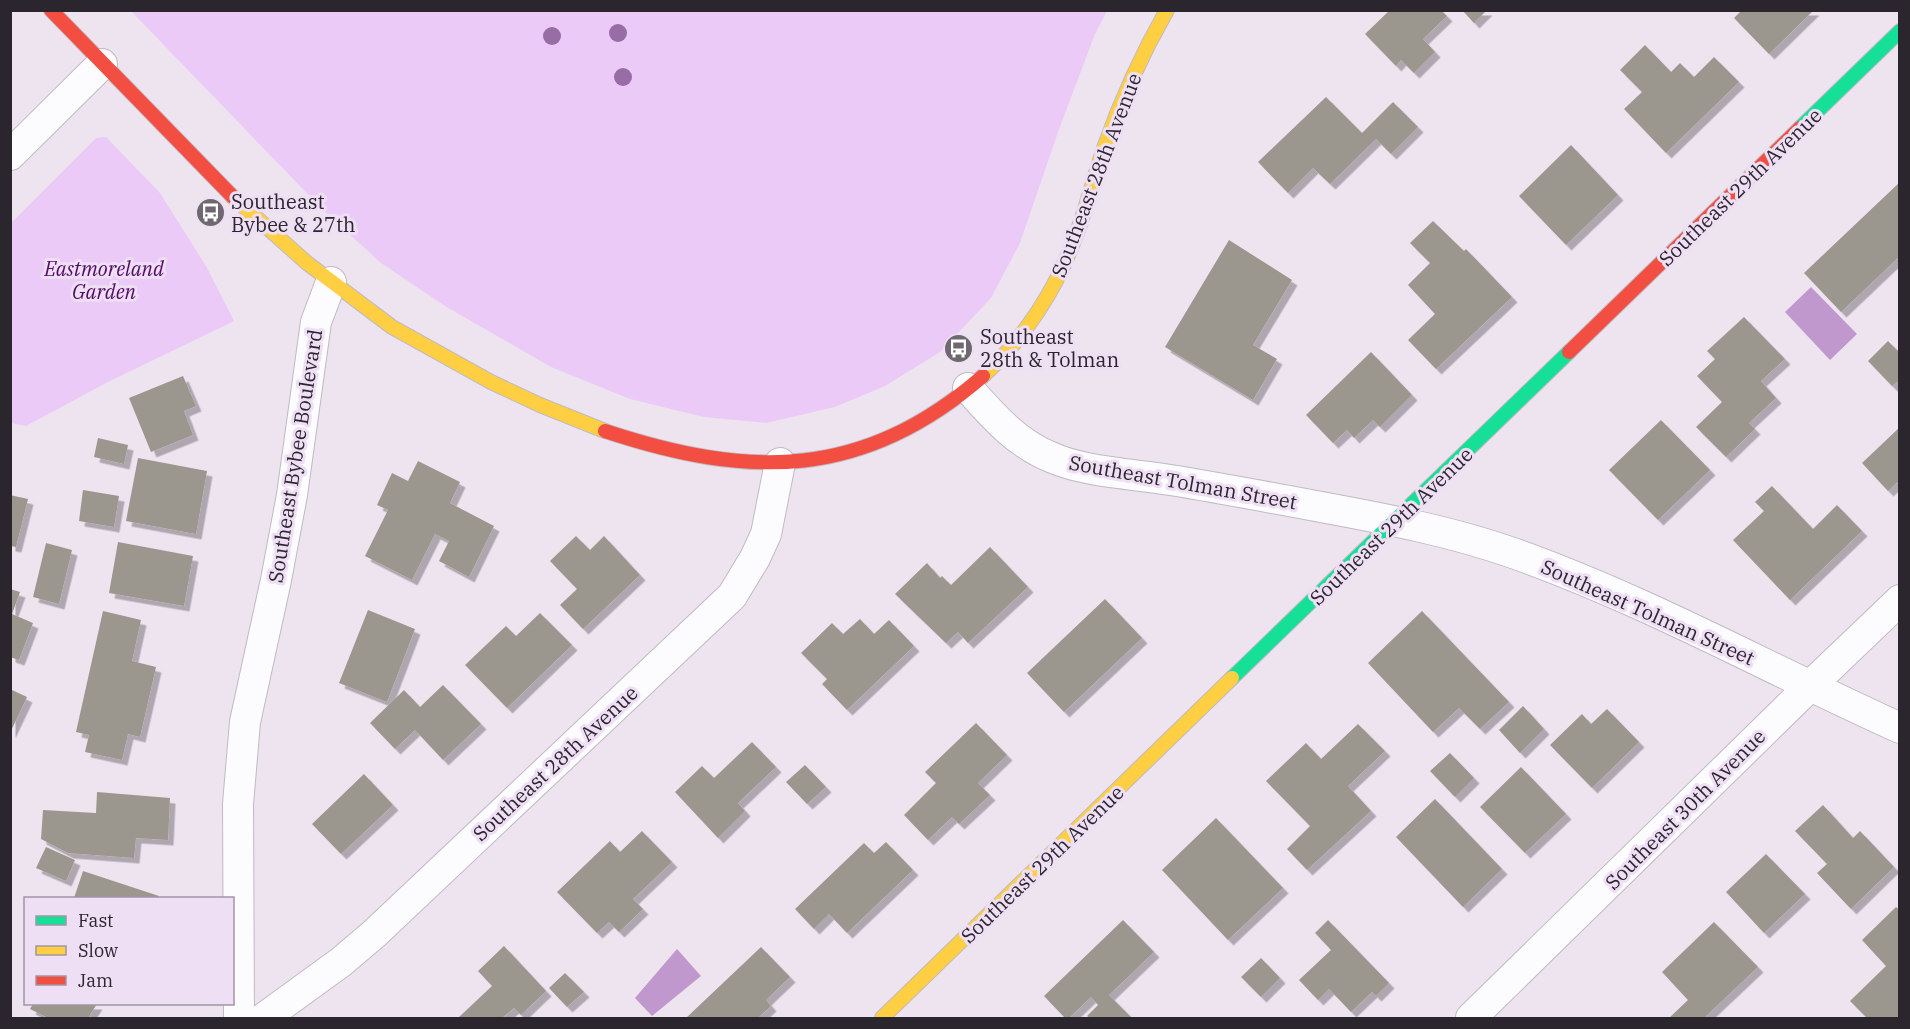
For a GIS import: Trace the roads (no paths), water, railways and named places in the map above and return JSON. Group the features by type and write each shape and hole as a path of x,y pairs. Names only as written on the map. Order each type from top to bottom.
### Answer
{"main road":[{"path":"51,10 248,212 331,282 395,328 521,398 588,425 653,447 736,462 780,463 821,459 859,450 905,431 941,409 968,388"},
{"name":"Southeast 28th Avenue","path":"968,388 1000,359 1033,317 1055,282 1071,251 1131,80 1167,10"},
{"name":"Southeast 29th Avenue","path":"882,1018 1899,31"}],"street":[{"path":"10,155 102,64"},
{"name":"Southeast Bybee Boulevard","path":"239,1018 238,804 245,722 292,495 316,322 331,282"},
{"name":"Southeast Tolman Street","path":"968,388 1009,431 1052,458 1073,465 1173,480 1397,520 1448,532 1514,553 1586,582 1741,651 1809,687 1899,728"},
{"name":"Southeast 28th Avenue","path":"264,1018 341,962 374,934 732,596 755,558 766,534 780,463"},
{"name":"Southeast 30th Avenue","path":"1472,1018 1899,600"}],"place":[{"name":"Southeast Bybee & 27th","path":"210,212"},
{"name":"Southeast 28th & Tolman","path":"959,348"}],"park label":[{"name":"Eastmoreland Garden","path":"104,280"}]}
